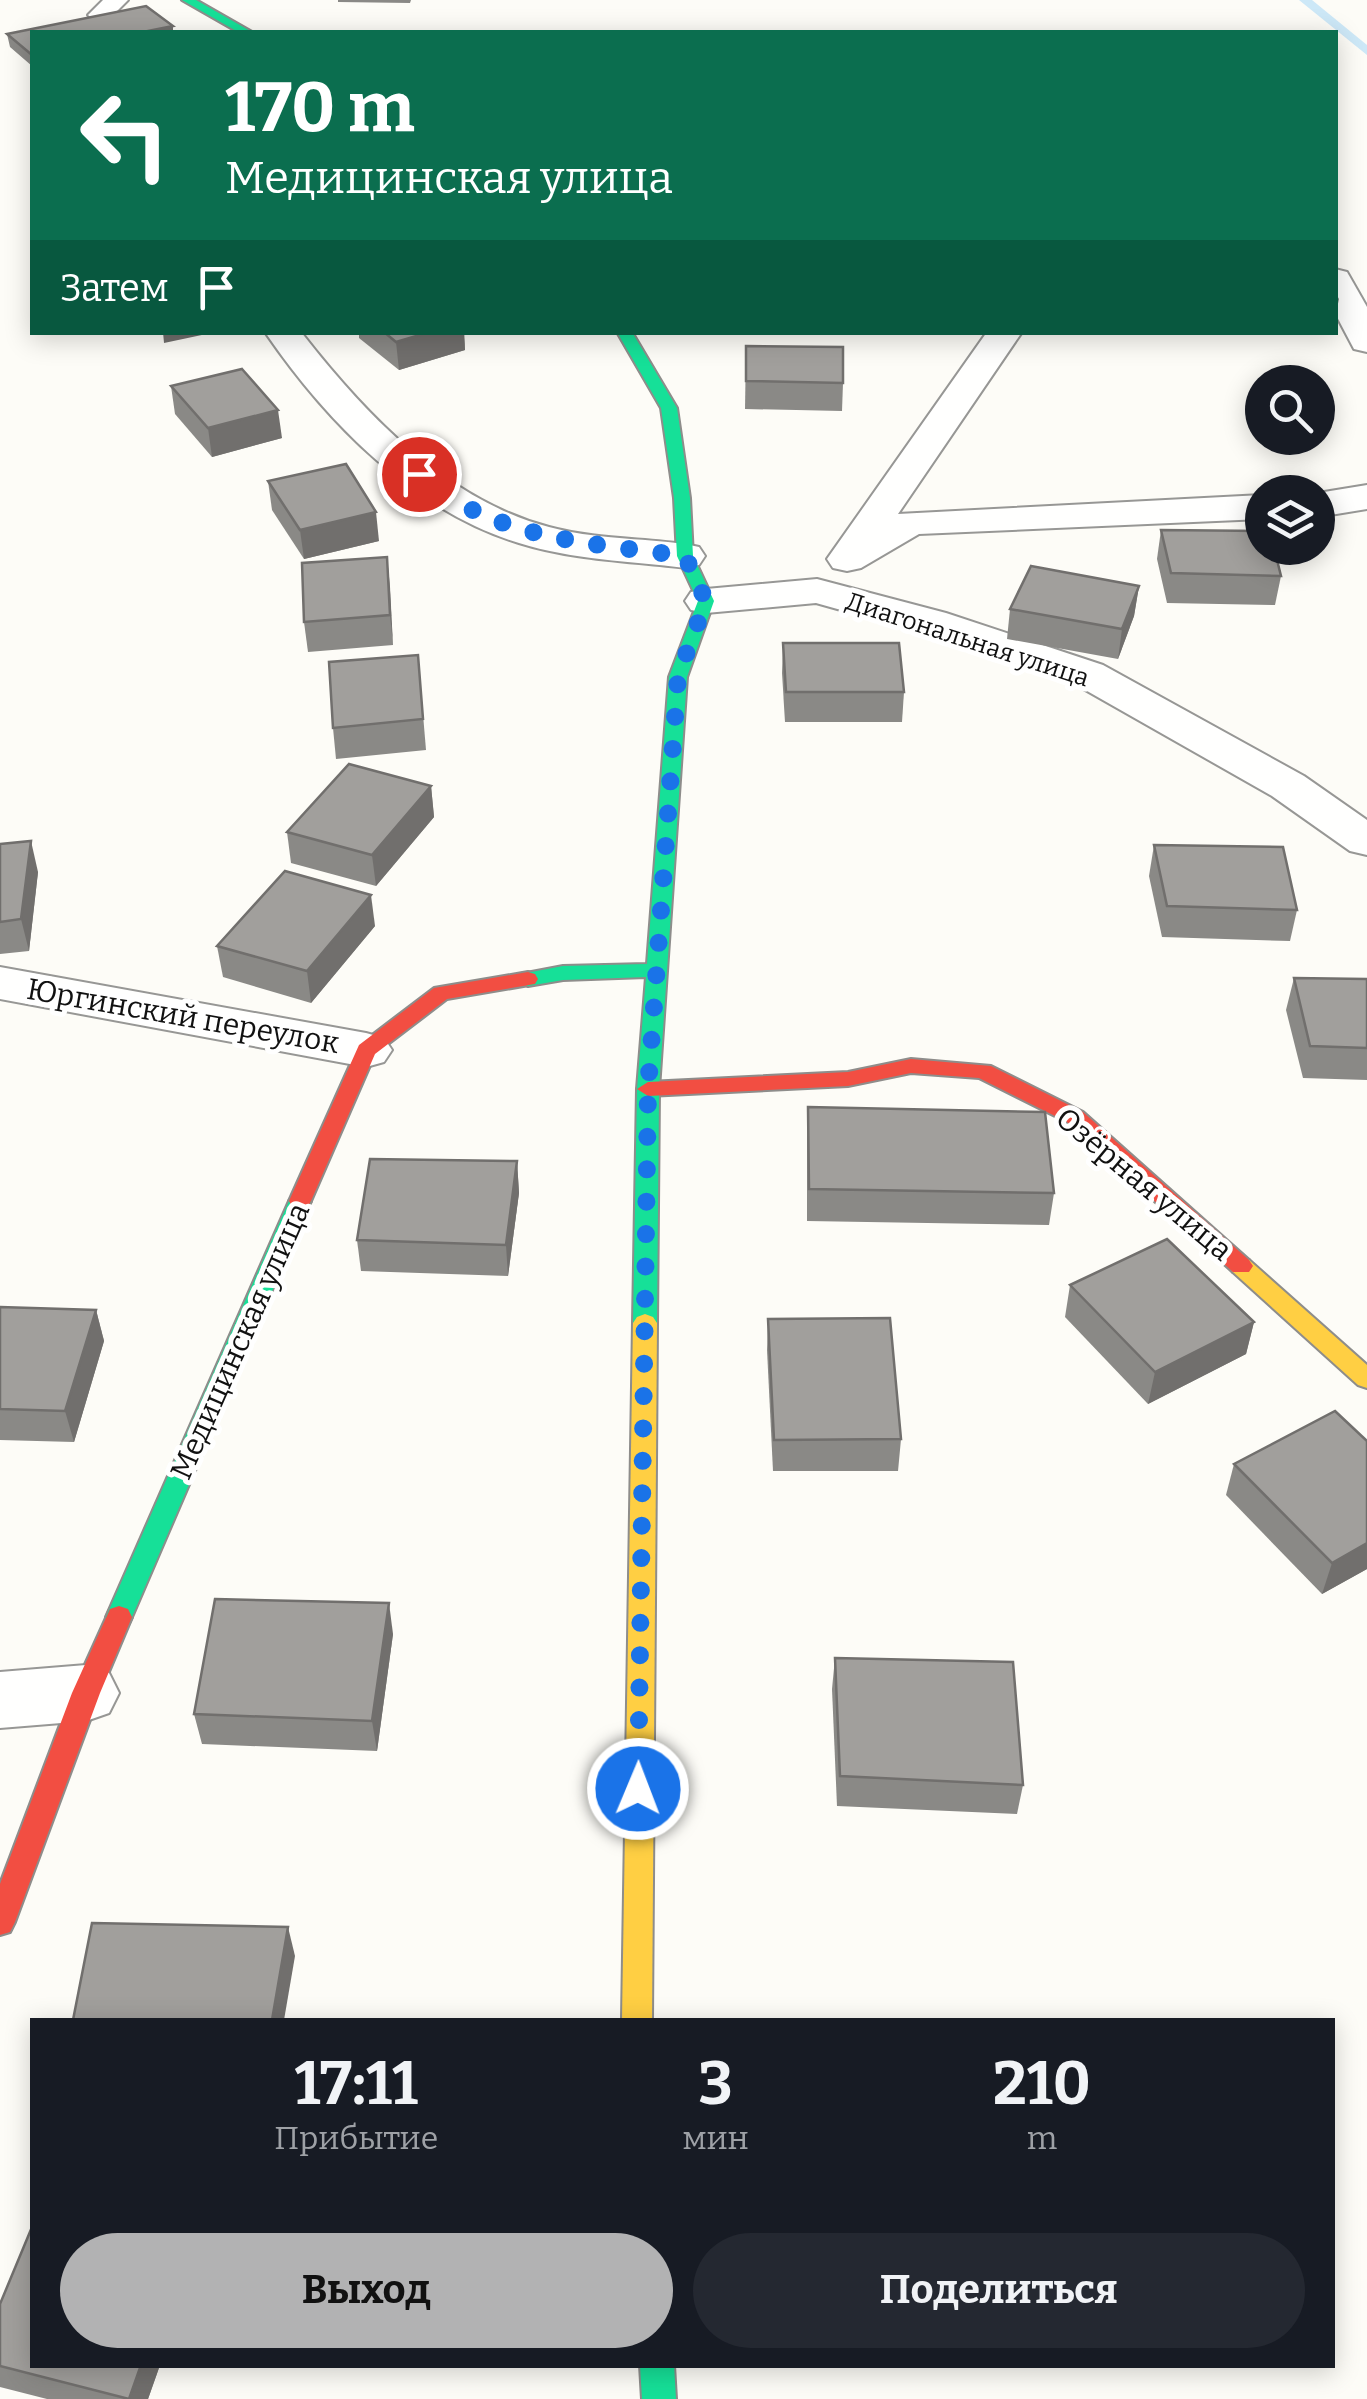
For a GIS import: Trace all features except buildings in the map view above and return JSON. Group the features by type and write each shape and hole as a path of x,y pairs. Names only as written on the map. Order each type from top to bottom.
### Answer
{"main road":[{"path":"188,0 242,30"},
{"path":"626,335 669,408 682,498 685,556 706,601 678,676 648,1089 637,2018"},
{"name":"Медицинская улица","path":"0,1922 86,1693 366,1050 441,993 562,973 656,970"},
{"name":"Озёрная улица","path":"648,1089 848,1079 911,1066 984,1070 1074,1117 1367,1379"},
{"path":"656,2368 658,2399"}],"street":[{"path":"1338,285 1367,341"},
{"path":"284,335 322,387 443,495 533,535 685,556"},
{"path":"817,591 847,559 1004,335"},
{"path":"1335,502 1367,497"},
{"path":"847,559 910,523 1245,508"},
{"name":"Диагональная улица","path":"706,601 817,591 931,622 1088,674 1288,786 1367,841"},
{"name":"Юргинский переулок","path":"0,982 366,1050"},
{"path":"0,1700 86,1693"}],"lane":[{"path":"114,25 99,14 117,0"}],"waterway":[{"path":"1305,0 1367,51"}],"traffic: fast":[{"path":"188,0 242,30"},
{"path":"626,335 669,408 682,498 685,556 706,601 678,677 648,1089 645,1323"},
{"path":"528,979 563,973 656,970"},
{"path":"119,1617 300,1201"},
{"path":"657,2368 659,2399"}],"traffic: slow":[{"path":"1241,1266 1367,1379"},
{"path":"637,2018 645,1323"}],"traffic: jam":[{"path":"300,1201 366,1050 441,993 528,979"},
{"path":"648,1089 848,1079 911,1066 983,1071 1075,1117 1241,1266"},
{"path":"0,1922 86,1693 119,1617"}],"route":[{"path":"419,474 443,495 533,535 685,556 706,601 678,676 648,1089 638,1789"}]}
